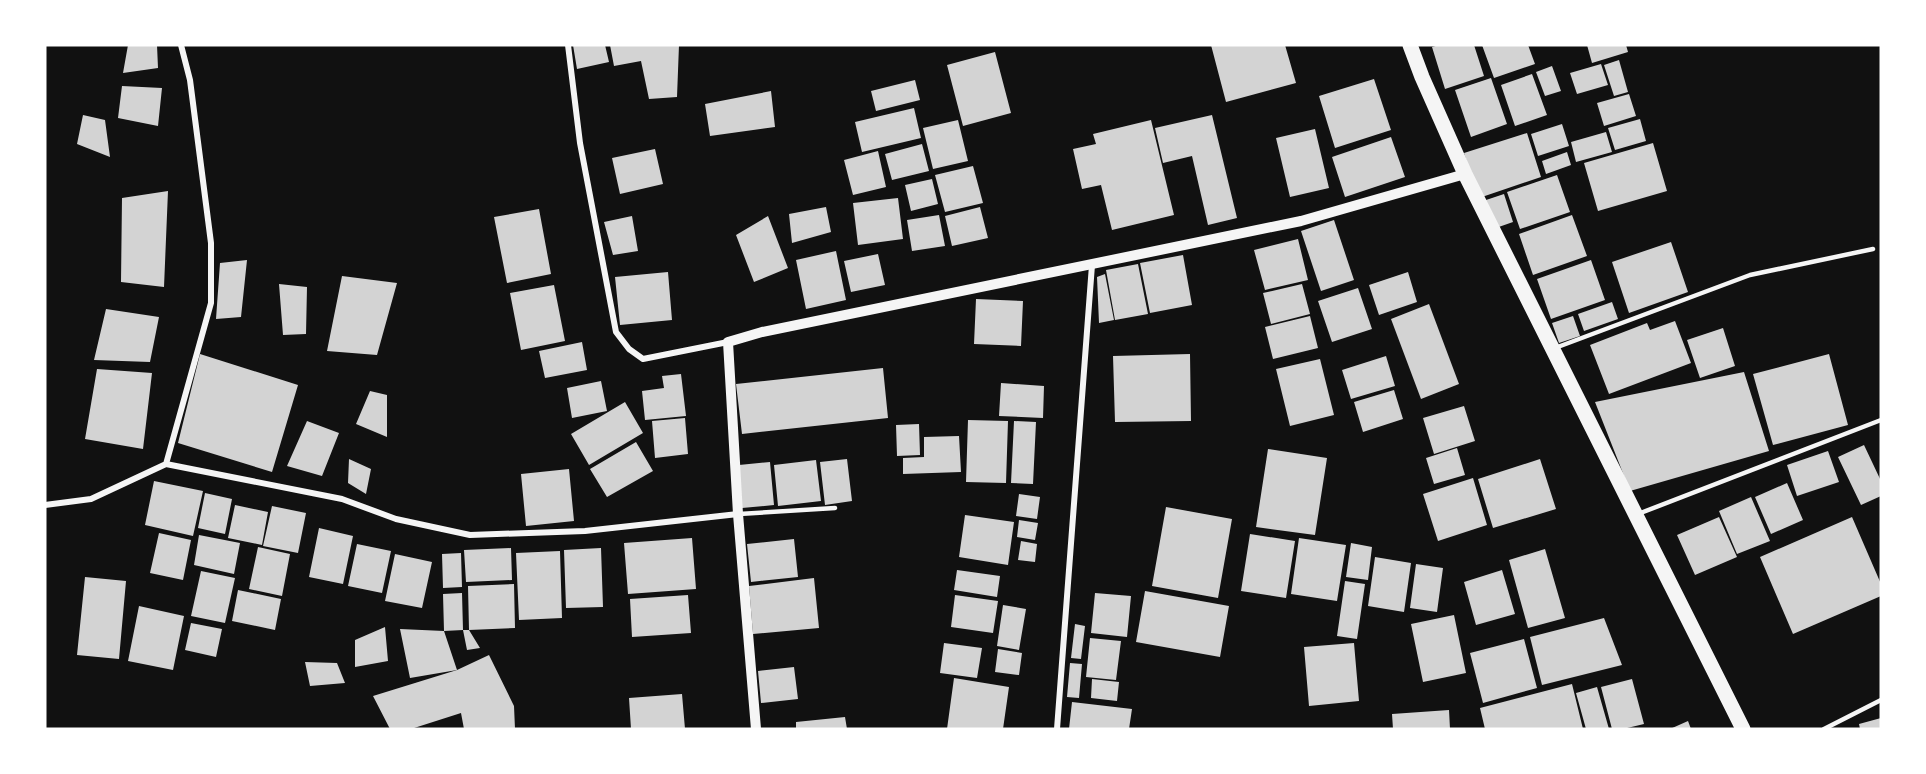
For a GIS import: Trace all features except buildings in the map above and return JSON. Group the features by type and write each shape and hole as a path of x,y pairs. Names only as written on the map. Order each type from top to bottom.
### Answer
{"main road":[{"path":"1410,45 1465,174 1743,729"}],"street":[{"path":"166,464 211,303 211,243 190,80 181,45"},
{"path":"568,45 580,143 616,332 629,349 643,359 728,342 762,332 1301,221 1465,174"},
{"path":"1057,729 1092,265"},
{"path":"728,342 738,514 756,729"},
{"path":"45,505 91,499 166,464 342,499 396,519 470,535 585,531 738,514"}],"lane":[{"path":"1553,349 1750,274 1873,249"},
{"path":"1636,514 1881,420"},
{"path":"738,514 835,508"},
{"path":"1824,729 1881,700"}]}
